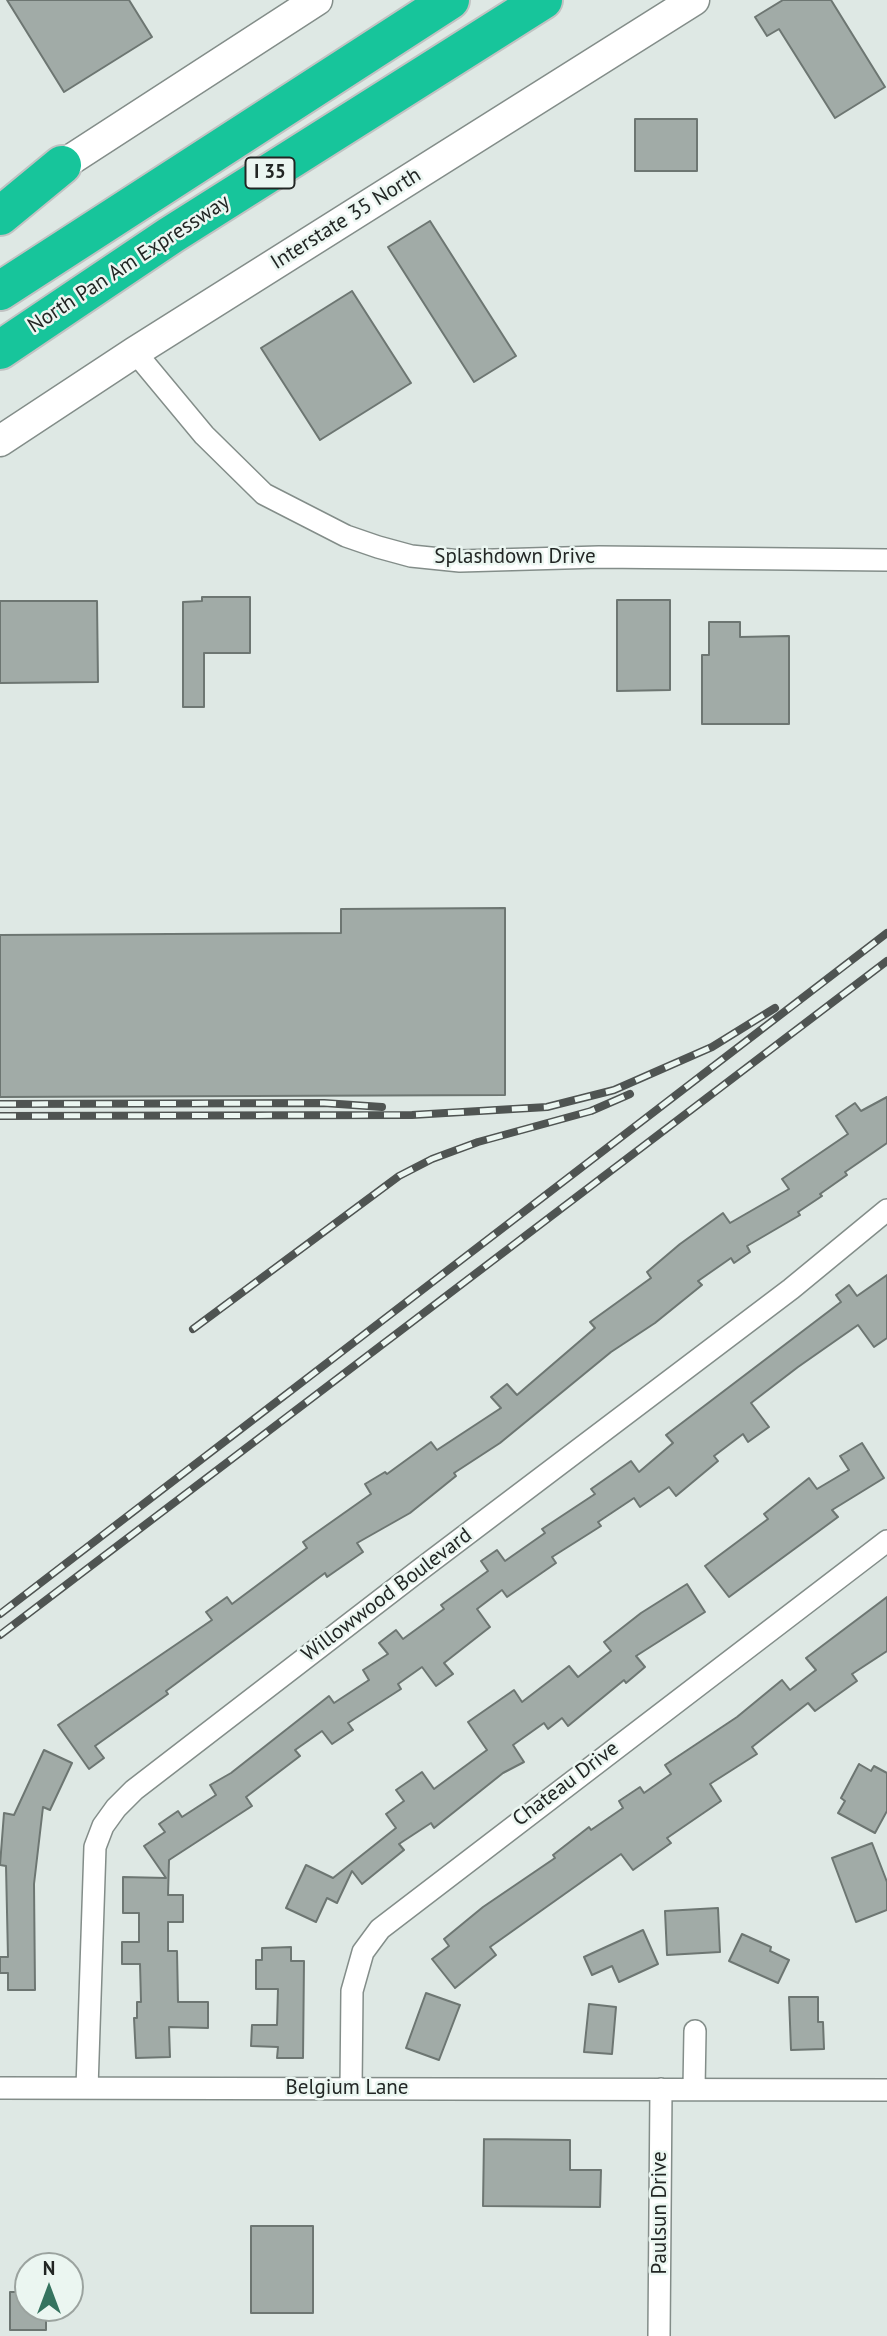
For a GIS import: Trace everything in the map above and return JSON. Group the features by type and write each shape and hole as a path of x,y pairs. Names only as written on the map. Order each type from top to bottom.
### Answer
{"highway":[{"name":"I 35","path":"0,290 450,0"},
{"name":"North Pan Am Expressway","path":"0,350 172,235 543,0"},
{"path":"0,216 62,166"}],"main road":[{"path":"0,206 317,0"},
{"name":"Interstate 35 North","path":"0,441 135,352 694,0"}],"street":[{"name":"Splashdown Drive","path":"135,352 204,435 264,494 346,536 378,547 411,556 460,561 599,556 887,560"},
{"name":"Willowwood Boulevard","path":"87,2088 95,1847 103,1826 116,1808 134,1790 791,1289 886,1212"},
{"name":"Chateau Drive","path":"351,2088 352,1991 363,1952 380,1930 887,1541"},
{"path":"694,2089 695,2031"},
{"name":"Belgium Lane","path":"0,2088 887,2090"},
{"name":"Paulsun Drive","path":"659,2336 661,2089"}],"building":[{"path":"7,0 129,0 152,37 64,92"},
{"path":"783,0 831,0 885,87 835,118 779,29 767,36 755,17"},
{"path":"635,119 697,119 697,171 635,171"},
{"path":"430,221 516,356 474,382 388,247"},
{"path":"352,291 411,383 320,440 261,348"},
{"path":"202,597 250,597 250,653 204,653 204,707 183,707 183,602 202,601"},
{"path":"617,600 670,600 670,690 617,691"},
{"path":"0,601 97,601 98,682 0,683"},
{"path":"709,622 740,622 740,637 789,636 789,724 702,724 702,655 709,655"},
{"path":"505,908 505,1095 0,1097 0,935 341,933 341,909"},
{"path":"887,1097 887,1143 845,1172 847,1175 798,1212 800,1215 747,1246 750,1252 734,1263 731,1258 698,1281 702,1285 655,1323 611,1352 500,1443 454,1473 456,1476 410,1513 357,1543 363,1552 327,1577 325,1573 166,1691 168,1694 95,1746 104,1758 89,1769 58,1725 212,1620 206,1612 227,1597 232,1604 307,1548 303,1542 371,1494 365,1484 385,1472 387,1474 431,1442 437,1450 501,1408 491,1397 507,1384 517,1395 595,1328 590,1322 651,1278 647,1272 680,1244 723,1213 730,1223 789,1189 782,1179 848,1134 836,1116 855,1103 861,1111"},
{"path":"887,1275 887,1338 874,1347 858,1325 798,1367 751,1403 769,1427 748,1442 743,1434 714,1456 718,1461 676,1496 669,1487 640,1507 634,1498 598,1522 601,1526 552,1557 556,1563 507,1597 502,1590 477,1609 490,1627 444,1663 453,1674 436,1686 422,1667 398,1684 401,1689 348,1723 353,1730 332,1744 322,1731 295,1750 300,1756 246,1797 252,1806 169,1860 168,1895 183,1895 183,1922 168,1922 168,1951 177,1951 178,2002 208,2002 208,2028 169,2027 170,2057 136,2058 134,2018 137,2018 137,2002 141,2002 140,1964 122,1964 122,1942 139,1942 139,1913 123,1913 123,1877 166,1878 144,1846 165,1832 159,1824 178,1811 182,1817 216,1795 210,1785 231,1773 329,1696 334,1703 369,1680 363,1670 388,1654 379,1643 396,1630 403,1639 444,1609 441,1605 488,1571 481,1561 497,1550 505,1561 545,1533 542,1529 595,1494 591,1489 631,1461 639,1472 673,1443 666,1435 841,1302 836,1295 849,1285 857,1296"},
{"path":"862,1443 884,1478 832,1510 838,1517 729,1597 705,1566 768,1519 764,1514 809,1478 817,1489 849,1470 840,1456"},
{"path":"687,1584 705,1612 636,1656 645,1667 626,1683 624,1680 568,1726 562,1718 548,1729 544,1723 513,1745 524,1762 503,1773 434,1828 431,1823 399,1844 404,1850 362,1884 352,1871 337,1903 327,1898 316,1922 286,1908 306,1865 333,1878 396,1828 386,1814 404,1801 396,1790 422,1772 434,1789 487,1750 468,1722 514,1690 522,1702 569,1666 578,1677 611,1651 604,1642 641,1613"},
{"path":"887,1597 887,1651 852,1674 857,1681 815,1711 808,1703 752,1747 757,1754 710,1784 721,1801 667,1838 671,1843 633,1870 621,1854 490,1947 496,1955 455,1988 432,1959 449,1946 444,1939 483,1907 555,1858 553,1855 589,1827 591,1830 623,1808 619,1801 640,1787 644,1793 671,1774 665,1765 737,1717 782,1680 790,1690 816,1670 806,1658"},
{"path":"44,1750 72,1763 50,1810 43,1807 34,1884 35,1990 8,1990 8,1973 0,1973 0,1957 8,1957 6,1866 0,1865 4,1813 14,1815"},
{"path":"859,1764 871,1771 874,1766 887,1773 887,1811 875,1833 838,1813 845,1801 841,1798"},
{"path":"872,1843 887,1882 887,1910 856,1922 832,1858"},
{"path":"718,1908 720,1952 667,1955 665,1911"},
{"path":"643,1930 658,1964 619,1982 612,1966 592,1975 584,1957"},
{"path":"742,1934 771,1947 770,1951 789,1960 778,1983 729,1961"},
{"path":"291,1947 291,1961 304,1961 303,2058 277,2058 278,2047 251,2046 252,2025 277,2025 278,1989 256,1989 256,1960 262,1960 262,1948"},
{"path":"426,1993 460,2005 439,2060 406,2048"},
{"path":"789,1997 818,1997 818,2022 823,2022 824,2049 791,2050"},
{"path":"589,2004 616,2007 612,2054 584,2052"},
{"path":"484,2139 570,2140 570,2170 601,2170 600,2207 483,2206"},
{"path":"251,2226 313,2226 313,2313 251,2313"},
{"path":"10,2292 14,2292 14,2322 46,2322 46,2330 10,2330"}],"railway":[{"path":"0,1614 887,933"},
{"path":"0,1635 887,961"},
{"path":"0,1116 412,1115 547,1107 614,1090 712,1047 775,1008"},
{"path":"193,1329 399,1176 432,1159 478,1142 591,1111 630,1094"},
{"path":"0,1104 324,1103 382,1107"}]}
